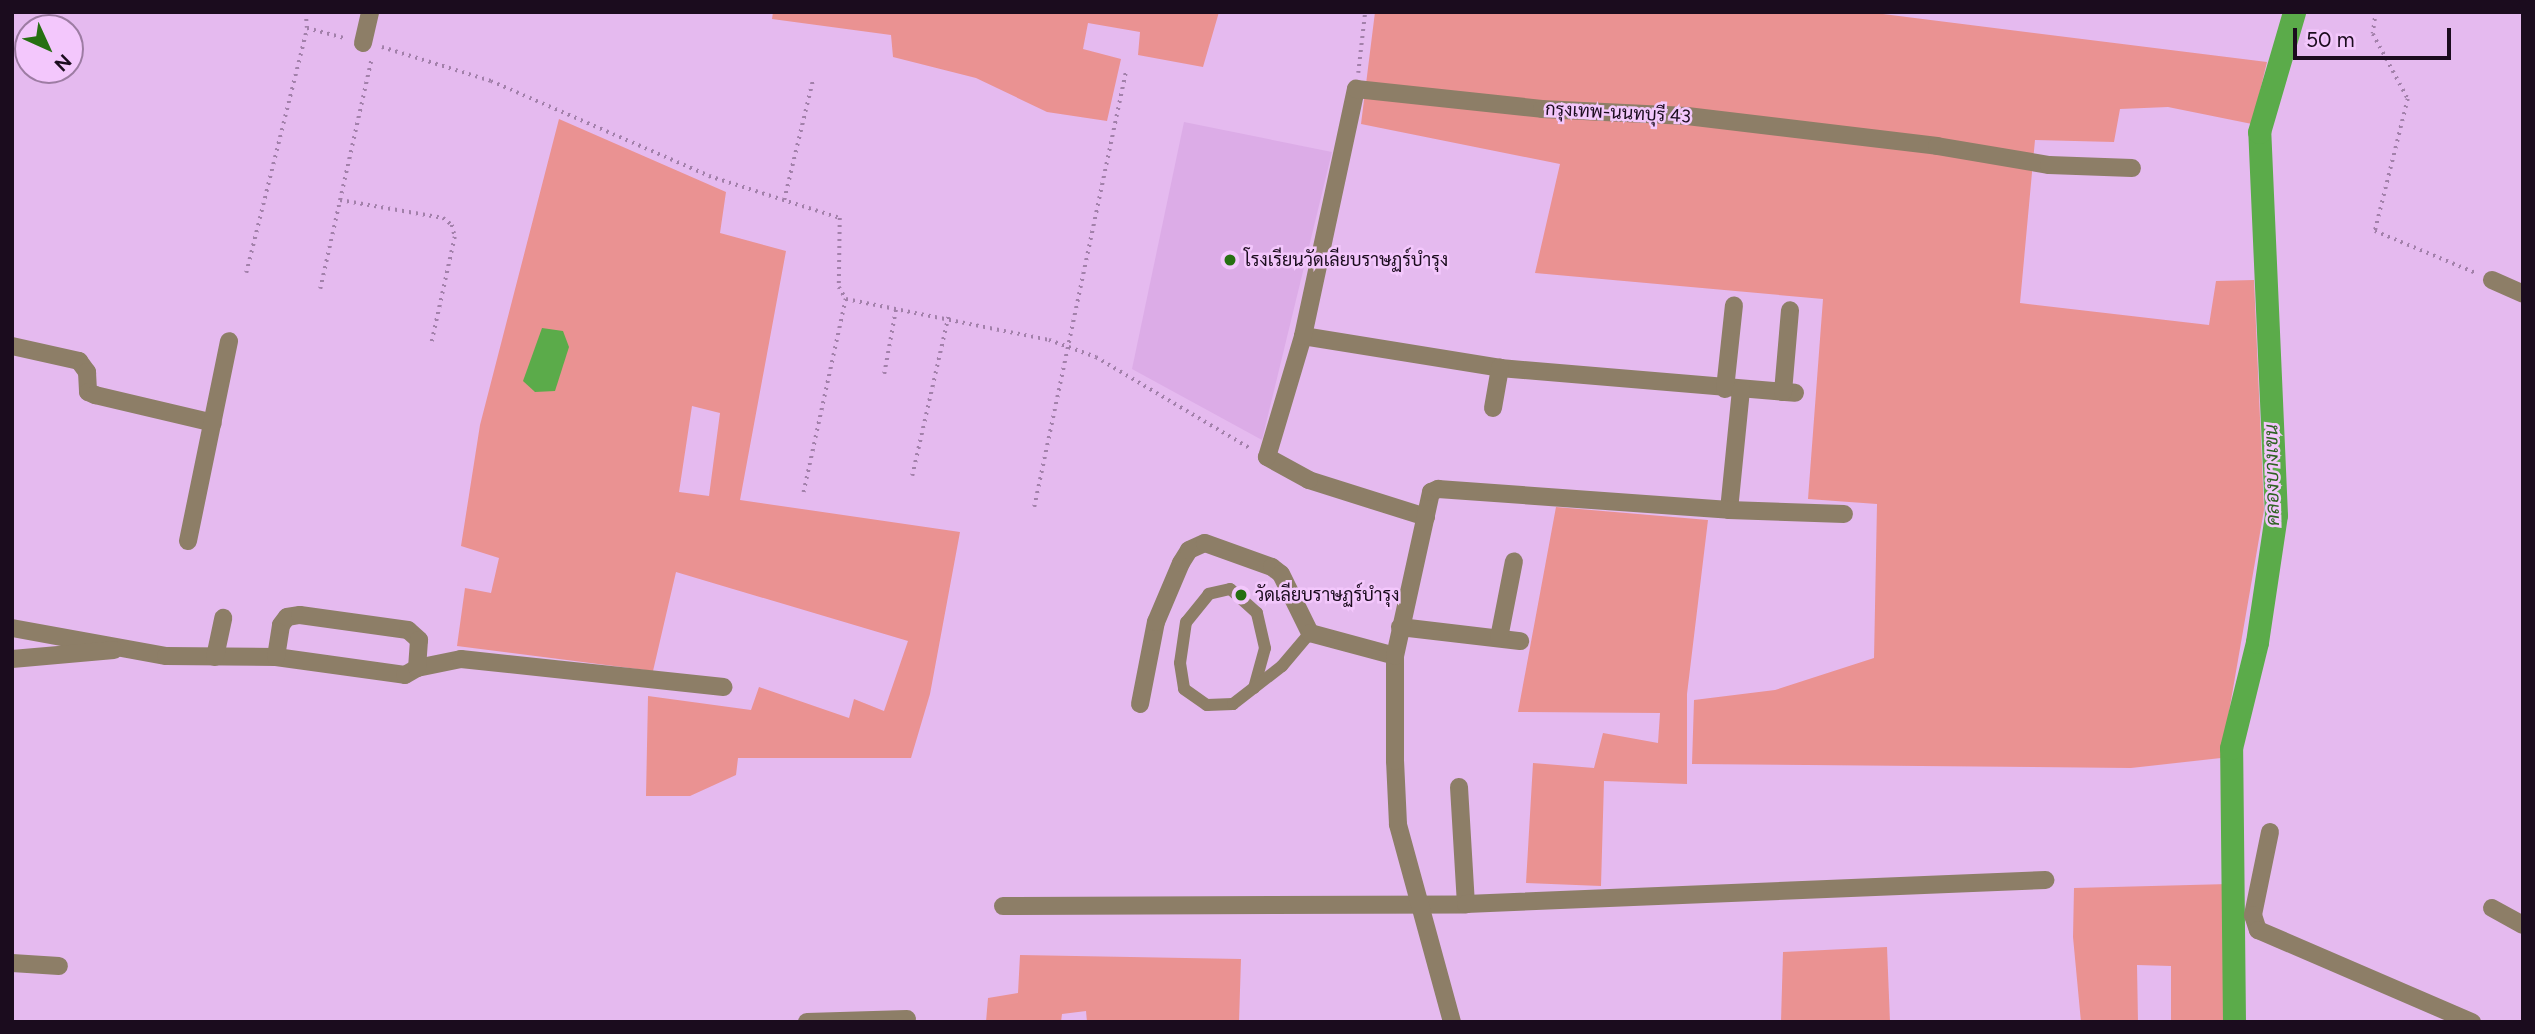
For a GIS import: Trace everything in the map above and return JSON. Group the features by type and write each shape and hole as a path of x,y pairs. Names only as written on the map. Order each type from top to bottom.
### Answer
{"street":[{"path":"369,44 370,12"},
{"path":"1356,89 1303,336 1267,457 1309,480 1426,517"},
{"name":"กรุงเทพ-นนทบุรี 43","path":"1356,89 1542,109 1687,116 1937,146 2049,165 2132,168"},
{"path":"2492,280 2523,294"},
{"path":"1729,510 1734,305"},
{"path":"1303,336 1500,368 1789,393 1790,310"},
{"path":"188,541 229,341"},
{"path":"12,346 79,361 87,372 88,392 95,395 213,423"},
{"path":"1493,408 1500,368"},
{"path":"1452,1022 1398,824 1395,656 1431,492 1438,489 1729,510 1844,514"},
{"path":"1140,704 1156,622 1181,563 1197,545 1205,543 1272,567 1289,586 1310,633 1395,656"},
{"path":"1499,638 1514,561"},
{"path":"276,657 281,625 287,617 299,615 408,630 419,640 417,667"},
{"path":"215,657 223,618"},
{"path":"1400,627 1520,641"},
{"path":"12,628 85,638 121,650"},
{"path":"12,659 121,650 215,657 276,657 405,675 417,667 461,659 724,687"},
{"path":"1459,787 1466,904"},
{"path":"2270,832 2253,915 2258,930 2472,1022"},
{"path":"1003,906 1466,904 2046,880"},
{"path":"2492,908 2523,925"},
{"path":"12,963 59,966"},
{"path":"807,1022 907,1019"}],"lane":[{"path":"1254,688 1265,648 1257,613 1230,589 1209,594 1186,622 1181,637 1184,689 1219,707 1233,704 1254,688 1282,666 1310,633"}],"path":[{"path":"246,273 307,28 306,12"},
{"path":"1356,89 1365,12"},
{"path":"2376,12 2373,34 2408,99 2375,231 2492,280"},
{"path":"307,28 369,44 491,82 709,176 840,218 839,287 846,299 804,492"},
{"path":"320,289 340,200 369,44"},
{"path":"1034,507 1126,72"},
{"path":"784,200 813,79"},
{"path":"340,200 443,218 452,225 455,237 432,342"},
{"path":"846,299 948,317 1069,346 1150,385 1267,457"},
{"path":"884,374 896,308"},
{"path":"912,476 948,317"}],"shaded area":[{"path":"773,12 1219,12 1203,67 1138,55 1140,32 1088,23 1083,49 1121,59 1107,121 1047,112 976,78 893,57 891,35 772,19"},
{"path":"1375,12 1867,12 2267,62 2252,124 2168,107 2120,109 2114,142 2035,140 2020,303 2209,325 2216,281 2254,280 2264,510 2221,758 2131,768 1692,764 1694,700 1775,690 1874,658 1877,504 1808,499 1823,299 1535,273 1560,164 1361,124"},
{"path":"559,119 726,192 720,233 786,251 740,500 960,532 930,694 911,758 738,758 736,775 690,796 646,796 648,696 751,710 759,687 849,718 854,699 884,711 908,641 676,572 653,671 457,646 465,588 491,593 499,558 461,546 480,425","holes":["692,406 720,413 709,496 679,492"]},
{"name":"โรงเรียนวัดเลียบราษฏร์บำรุง","path":"1184,122 1332,152 1262,440 1132,369"},
{"path":"542,328 563,331 569,347 555,391 535,392 523,381"},
{"path":"1556,507 1708,520 1687,694 1687,784 1604,781 1601,886 1526,883 1533,763 1594,768 1603,733 1658,743 1660,713 1518,712"},
{"path":"2229,884 2227,1022 2171,1022 2171,966 2137,965 2138,1022 2081,1022 2073,937 2074,888"},
{"path":"1887,947 1890,1022 1781,1022 1783,952"},
{"path":"1020,955 1241,959 1239,1022 1087,1022 1086,1011 1062,1014 1061,1022 986,1022 988,998 1018,993"}],"waterway":[{"name":"คลองบางเขน","path":"2234,1022 2231,748 2257,642 2276,515 2259,132 2294,12"}],"place":[{"name":"โรงเรียนวัดเลียบราษฏร์บำรุง","path":"1230,260"},
{"name":"วัดเลียบราษฏร์บำรุง","path":"1241,595"}]}
